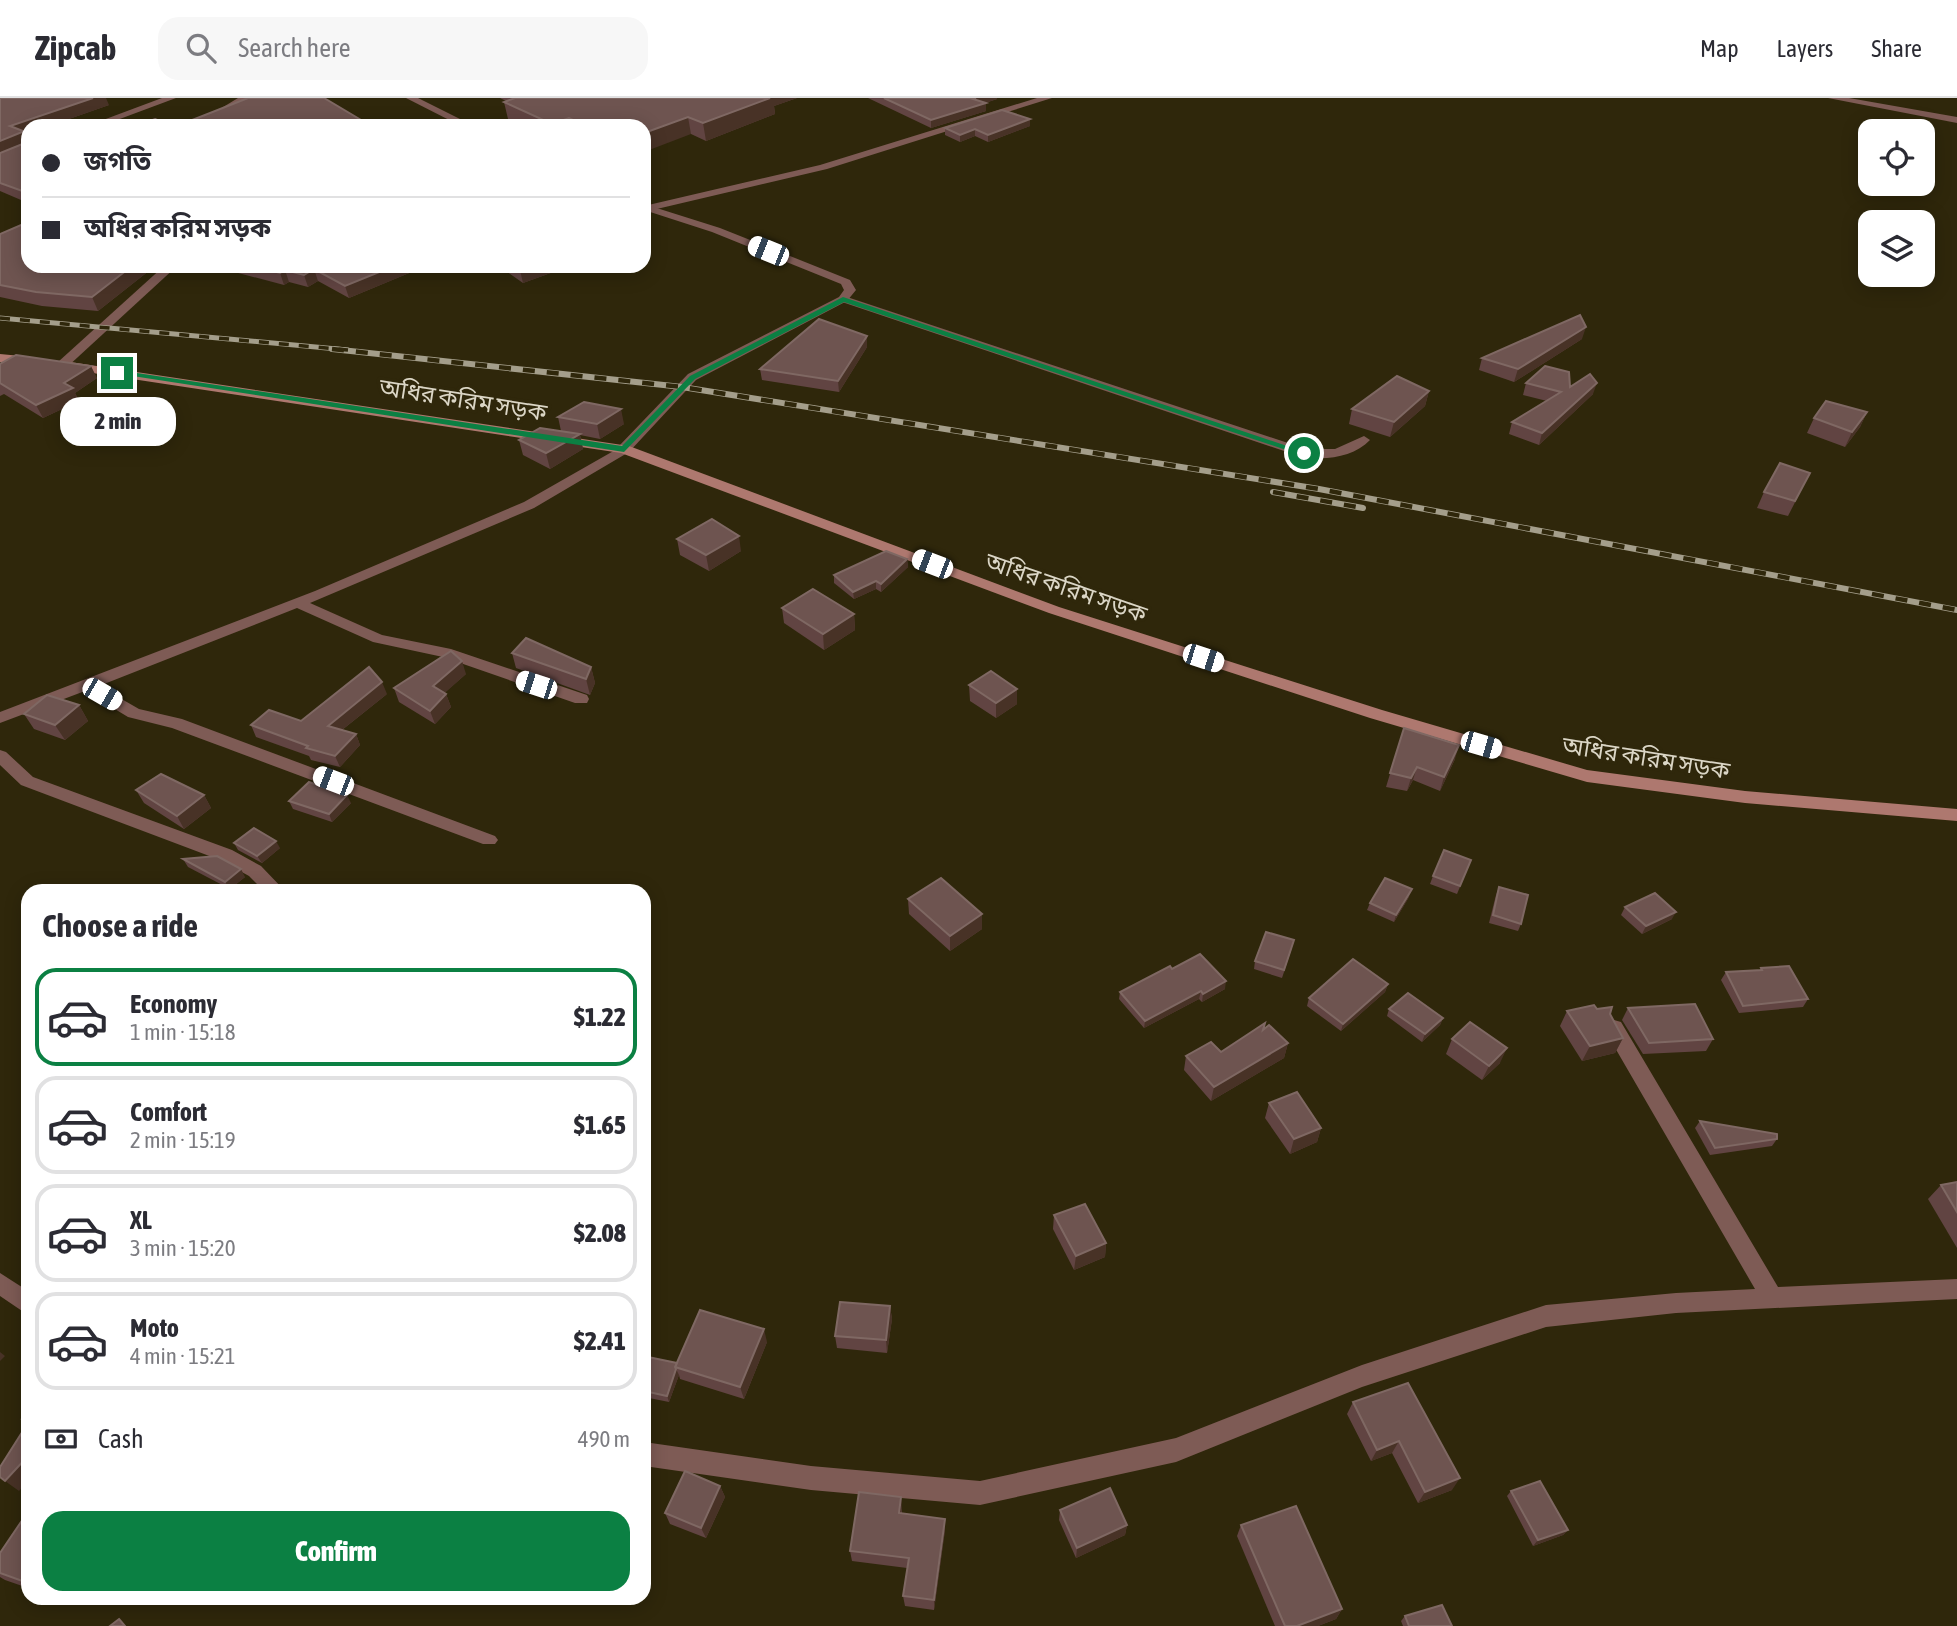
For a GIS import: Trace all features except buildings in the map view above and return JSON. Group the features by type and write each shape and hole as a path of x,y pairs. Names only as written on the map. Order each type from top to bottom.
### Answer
{"main road":[{"name":"অধির করিম সড়ক","path":"0,358 624,449 1055,610 1376,714 1587,776 1745,797 1957,815"}],"street":[{"path":"112,119 171,98"},
{"path":"209,119 245,98"},
{"path":"411,98 454,119"},
{"path":"651,207 823,167 1047,98"},
{"path":"1833,98 1957,120"},
{"path":"0,718 297,603 529,506 624,449 692,377 843,299 850,290 846,282 716,230 651,210"},
{"path":"62,365 163,273"},
{"path":"843,299 1304,453 1332,457 1349,451 1364,440"},
{"path":"297,603 378,639 446,653 581,699"},
{"path":"86,685 134,713 176,723 489,840"},
{"path":"0,756 27,781 226,855 255,871 269,884"},
{"path":"1614,1028 1772,1298"},
{"path":"0,1283 21,1300"},
{"path":"651,1455 811,1478 980,1493 1175,1450 1362,1376 1546,1316 1676,1303 1957,1289"}],"railway":[{"path":"0,318 348,350"},
{"path":"332,349 682,387 1319,489 1957,610"},
{"path":"1273,492 1363,508"}],"route":[{"path":"117,373 465,423 624,449 692,377 843,299 1304,453"}]}
